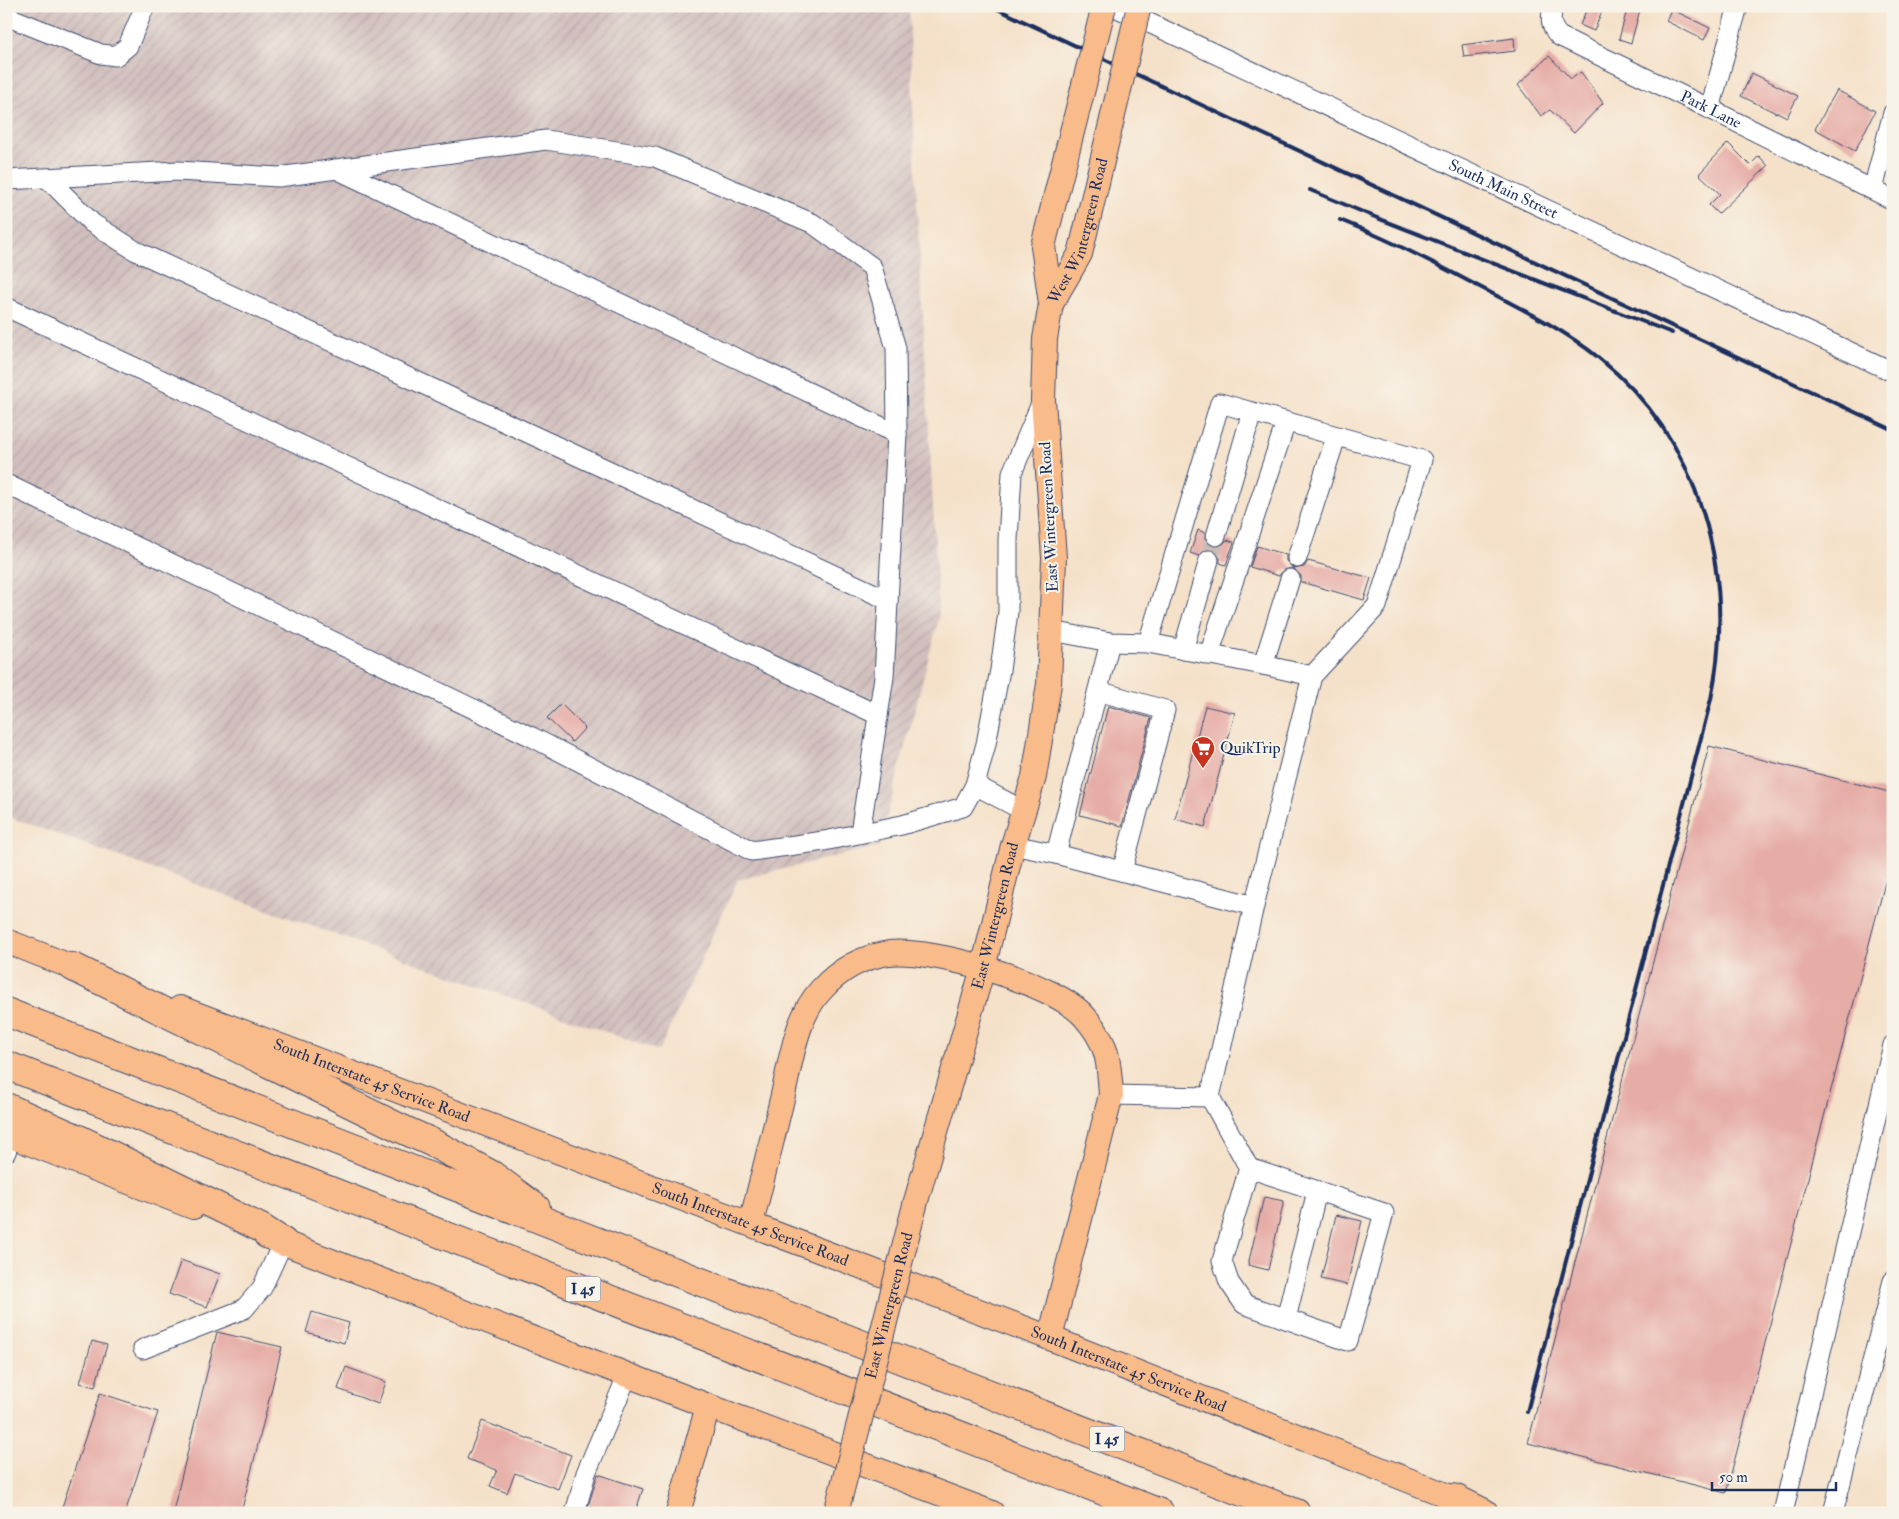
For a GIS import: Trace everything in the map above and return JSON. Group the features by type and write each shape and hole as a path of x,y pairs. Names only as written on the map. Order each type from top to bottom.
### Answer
{"highway":[{"path":"73,967 431,1142 492,1175 562,1228"},
{"name":"I 45","path":"6,1012 1296,1513"},
{"name":"I 45","path":"6,1065 1160,1513"},
{"path":"6,1106 81,1140 252,1223 283,1242"},
{"path":"1454,1498 1484,1513"}],"main road":[{"name":"West Wintergreen Road","path":"1051,304 1043,246 1104,6"},
{"name":"West Wintergreen Road","path":"1051,304 1080,254 1139,6"},
{"name":"East Wintergreen Road","path":"836,1513 916,1201 983,968 1013,845 1034,777 1049,684 1052,631 1054,558 1043,400 1045,340 1051,304"},
{"name":"South Interstate 45 Service Road","path":"6,942 1050,1338 1491,1513"},
{"path":"751,1224 798,1036 810,1005 820,992 844,970 858,962 889,953 905,952 983,968 1024,981 1065,999 1083,1014 1106,1048 1109,1064 1111,1095 1050,1338"},
{"path":"8,1140 283,1242 992,1513"},
{"path":"678,1513 708,1406"}],"street":[{"path":"6,16 101,54 116,56 128,46 145,6"},
{"name":"South Main Street","path":"1113,6 1893,372"},
{"name":"Park Lane","path":"1553,6 1551,16 1552,27 1559,36 1893,200"},
{"path":"1710,109 1738,6"},
{"path":"1873,190 1893,113"},
{"path":"6,180 178,171 279,177 546,140 655,157 812,223 872,267 896,348 897,434 884,677 860,834"},
{"path":"336,169 897,434"},
{"path":"48,179 92,223 136,251 888,600"},
{"path":"6,307 878,716"},
{"path":"6,484 532,736 752,851 860,834 902,825 963,807 974,784 986,744 1008,612 1008,540 1012,473 1043,400"},
{"path":"1148,643 1220,403 1422,460 1377,606 1312,676 1254,906 1210,1097 1250,1168 1384,1213 1348,1341 1244,1304 1229,1282 1222,1261 1250,1168"},
{"path":"1216,536 1252,412"},
{"path":"1209,654 1286,422"},
{"path":"1297,558 1336,437"},
{"path":"1183,650 1209,560"},
{"path":"1263,664 1290,579"},
{"path":"1052,631 1110,642 1148,643 1263,664 1312,676"},
{"path":"1056,854 1110,642"},
{"path":"1098,690 1165,710 1122,871"},
{"path":"974,784 1024,811"},
{"path":"1013,845 1056,854 1254,906"},
{"path":"1783,1513 1893,1044"},
{"path":"1111,1095 1210,1097"},
{"path":"1286,1319 1317,1191"},
{"path":"143,1348 244,1309 262,1288 283,1242"},
{"path":"1833,1513 1893,1281"},
{"path":"575,1513 586,1473 628,1374"}],"shaded area":[{"path":"6,6 909,6 917,205 939,618 879,846 738,880 659,1051 6,816"}],"building":[{"path":"1588,6 1604,6 1594,31 1580,25"},
{"path":"1628,6 1641,6 1631,43 1619,39"},
{"path":"1671,9 1710,28 1704,40 1666,21"},
{"path":"1514,38 1515,51 1464,57 1462,45"},
{"path":"1549,56 1571,79 1581,72 1603,103 1574,133 1550,110 1541,116 1518,85"},
{"path":"1752,73 1798,96 1787,117 1741,96"},
{"path":"1837,90 1875,111 1855,151 1815,129"},
{"path":"1728,143 1750,165 1759,156 1768,166 1718,214 1709,205 1720,194 1699,174"},
{"path":"1198,530 1205,533 1205,539 1212,547 1219,547 1227,540 1234,542 1226,565 1220,563 1220,557 1213,549 1206,549 1199,556 1190,553"},
{"path":"1257,546 1286,555 1286,561 1293,568 1283,570 1279,576 1250,567"},
{"path":"1308,561 1371,578 1364,600 1301,582 1301,576 1294,569 1304,567"},
{"path":"561,704 585,728 572,742 547,718"},
{"path":"1108,706 1151,718 1122,826 1080,815"},
{"path":"1205,706 1235,713 1205,827 1175,819"},
{"path":"1709,746 1893,793 1893,852 1726,1493 1528,1443"},
{"path":"1264,1197 1284,1201 1268,1270 1248,1265"},
{"path":"1336,1215 1362,1221 1347,1285 1321,1279"},
{"path":"181,1260 220,1274 207,1307 169,1294"},
{"path":"312,1312 349,1323 344,1343 306,1332"},
{"path":"217,1332 282,1347 241,1513 182,1513 173,1511"},
{"path":"92,1341 107,1345 95,1387 80,1383"},
{"path":"346,1367 386,1382 378,1404 338,1389"},
{"path":"100,1393 158,1412 125,1513 68,1513 61,1510"},
{"path":"482,1421 571,1455 558,1489 515,1473 507,1493 490,1486 497,1470 467,1459"},
{"path":"598,1474 643,1489 635,1513 607,1513 588,1506"}],"tunnel":[{"path":"1209,560 1216,536"}],"railway":[{"path":"991,6 1893,430"},
{"path":"1310,190 1672,333"},
{"path":"1340,220 1440,266 1522,309 1569,336 1599,358 1634,391 1663,428 1686,469 1703,512 1714,558 1719,605 1718,652 1711,699 1527,1412"}],"place":[{"name":"QuikTrip","path":"1203,769"}]}
